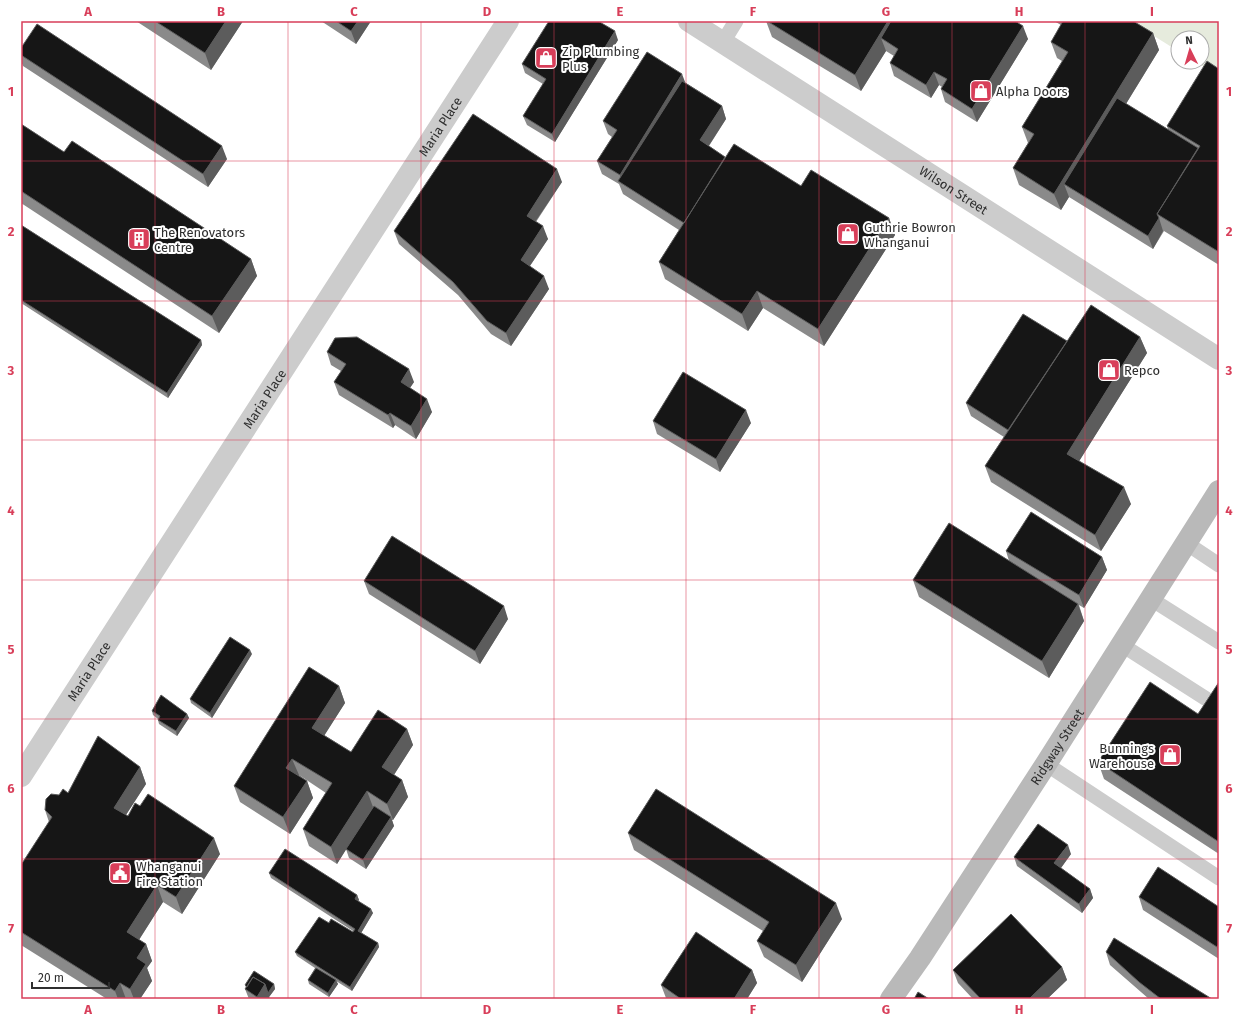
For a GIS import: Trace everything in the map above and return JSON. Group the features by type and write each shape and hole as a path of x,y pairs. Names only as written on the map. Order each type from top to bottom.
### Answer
{"street":[{"name":"Maria Place","path":"21,776 508,21"},
{"name":"Wilson Street","path":"689,21 1219,359"},
{"name":"Ridgway Street","path":"891,999 920,958 1046,764 1219,491"}],"lane":[{"path":"722,42 736,21"},
{"path":"1186,544 1219,565"},
{"path":"1151,599 1219,642"},
{"path":"1122,644 1219,707"},
{"path":"1046,764 1219,878"}],"shaded area":[{"path":"1130,21 1219,21 1219,76 1209,70 1210,30 1170,30 1170,46"}],"building":[{"path":"155,21 226,21 205,53"},
{"path":"336,21 358,21 351,31"},
{"path":"549,21 598,21 615,31 552,134 523,116 546,79 522,64"},
{"path":"767,21 888,21 855,75"},
{"path":"891,21 1015,21 1023,26 972,109 941,89 947,79 934,72 926,85 890,63 898,49 881,38"},
{"path":"1063,21 1133,21 1153,33 1054,194 1013,168 1034,134 1022,127 1068,52 1051,42"},
{"path":"37,24 222,146 203,174 21,55 21,48"},
{"path":"647,52 682,74 620,175 597,161 617,130 603,121"},
{"path":"1210,63 1219,69 1219,252 1157,214 1200,146 1167,126 1201,70 1210,70"},
{"path":"682,81 722,106 700,140 725,157 684,223 618,181"},
{"path":"1117,98 1198,148 1157,214 1159,218 1148,236 1064,184"},
{"path":"473,114 557,169 527,216 543,226 521,260 544,276 506,333 487,321 453,282 394,231"},
{"name":"The Renovators Centre","path":"21,124 64,152 72,141 251,259 212,316 21,191"},
{"path":"734,144 801,186 811,170 889,218 818,329 757,291 742,314 659,262"},
{"path":"21,225 201,340 167,393 21,300"},
{"path":"1091,305 1140,337 1067,454 1124,487 1095,535 985,466"},
{"path":"1023,314 1067,341 1008,430 966,403"},
{"path":"357,337 409,369 401,382 427,399 411,426 390,413 388,415 334,382 346,364 327,352 335,338"},
{"path":"683,372 746,410 716,459 653,421"},
{"path":"1031,512 1102,557 1079,595 1006,551"},
{"path":"949,523 1078,604 1042,661 913,580"},
{"path":"392,536 504,606 475,651 364,581"},
{"path":"230,637 250,650 210,713 190,699"},
{"path":"309,667 339,686 312,728 351,752 378,710 407,729 382,767 402,780 387,804 367,791 331,847 303,829 332,783 292,759 286,768 307,781 283,817 234,786"},
{"name":"Bunnings Warehouse","path":"1150,682 1198,714 1219,682 1219,842 1098,762"},
{"path":"161,695 187,714 176,731 158,720 160,716 152,711"},
{"name":"Whanganui Fire Station","path":"98,736 140,767 114,808 128,816 135,803 140,806 148,794 214,838 176,897 157,885 127,932 146,944 137,958 146,964 130,989 120,983 115,991 21,932 21,865 52,817 45,810 46,799 51,794 59,795 63,789 68,793"},
{"path":"656,789 836,903 796,965 757,941 769,922 628,833"},
{"path":"374,806 391,817 363,860 346,849"},
{"path":"1038,824 1068,845 1054,863 1090,889 1079,904 1014,857"},
{"path":"285,849 357,895 355,899 371,909 358,931 378,943 350,987 295,952 319,917 329,923 331,919 353,932 355,929 269,873"},
{"path":"1158,867 1219,907 1219,944 1217,947 1139,897"},
{"path":"1011,914 1062,967 1029,999 981,999 953,970"},
{"path":"696,932 752,970 734,999 681,999 661,985"},
{"path":"1114,938 1212,999 1161,999 1139,982 1106,952"},
{"path":"316,968 336,980 328,993 308,980"},
{"path":"254,971 274,984 268,993 265,984 253,977 247,987 245,985"},
{"path":"253,977 265,984 257,997 245,989"},
{"path":"918,992 929,999 914,999"}],"place":[{"name":"Zip Plumbing Plus","path":"546,58"},
{"name":"Alpha Doors","path":"981,91"},
{"name":"Guthrie Bowron Whanganui","path":"848,234"},
{"name":"The Renovators Centre","path":"139,239"},
{"name":"Repco","path":"1109,370"},
{"name":"Bunnings Warehouse","path":"1170,755"},
{"name":"Whanganui Fire Station","path":"120,873"}]}
